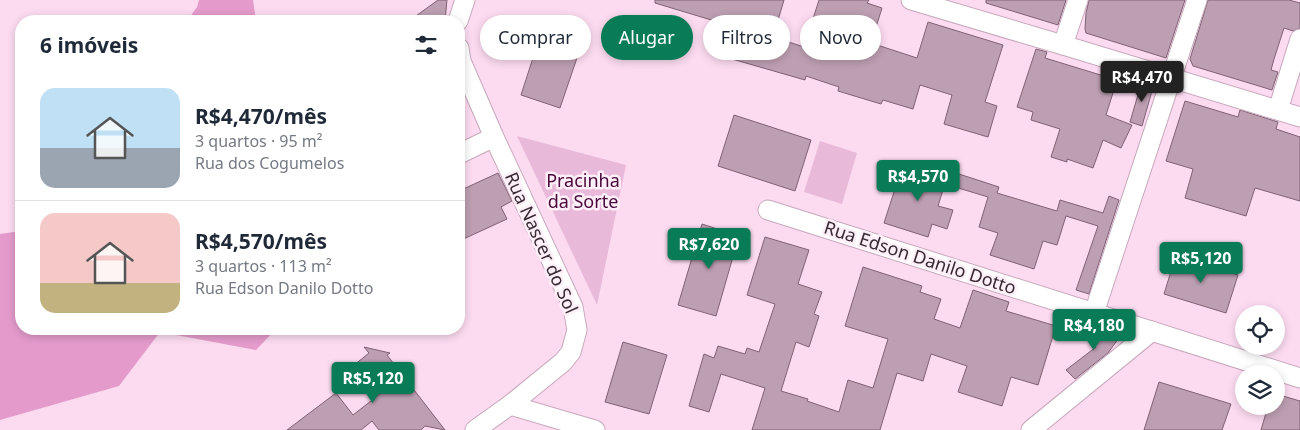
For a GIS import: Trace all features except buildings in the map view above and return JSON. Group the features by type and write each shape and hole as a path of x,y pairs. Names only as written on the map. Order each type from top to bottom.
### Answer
{"street":[{"path":"460,15 465,0"},
{"path":"911,0 967,8 1063,45 1300,117"},
{"path":"1063,45 1078,0"},
{"path":"1094,313 1196,0"},
{"path":"1278,110 1300,39"},
{"name":"Rua Nascer do Sol","path":"465,68 494,137 572,307 577,330 571,352 563,362 475,430"},
{"path":"465,151 494,137"},
{"name":"Rua Edson Danilo Dotto","path":"768,210 1300,378"},
{"path":"1031,430 1152,331"},
{"path":"510,404 594,430"}],"green space":[{"name":"Pracinha da Sorte","path":"517,136 626,165 597,305"},
{"path":"820,141 857,153 842,204 804,192"}],"shaded area":[{"path":"199,0 253,0 255,15 191,15"},
{"path":"15,232 15,335 158,335 119,386 0,420 0,234"},
{"path":"176,335 270,335 256,350"}]}
